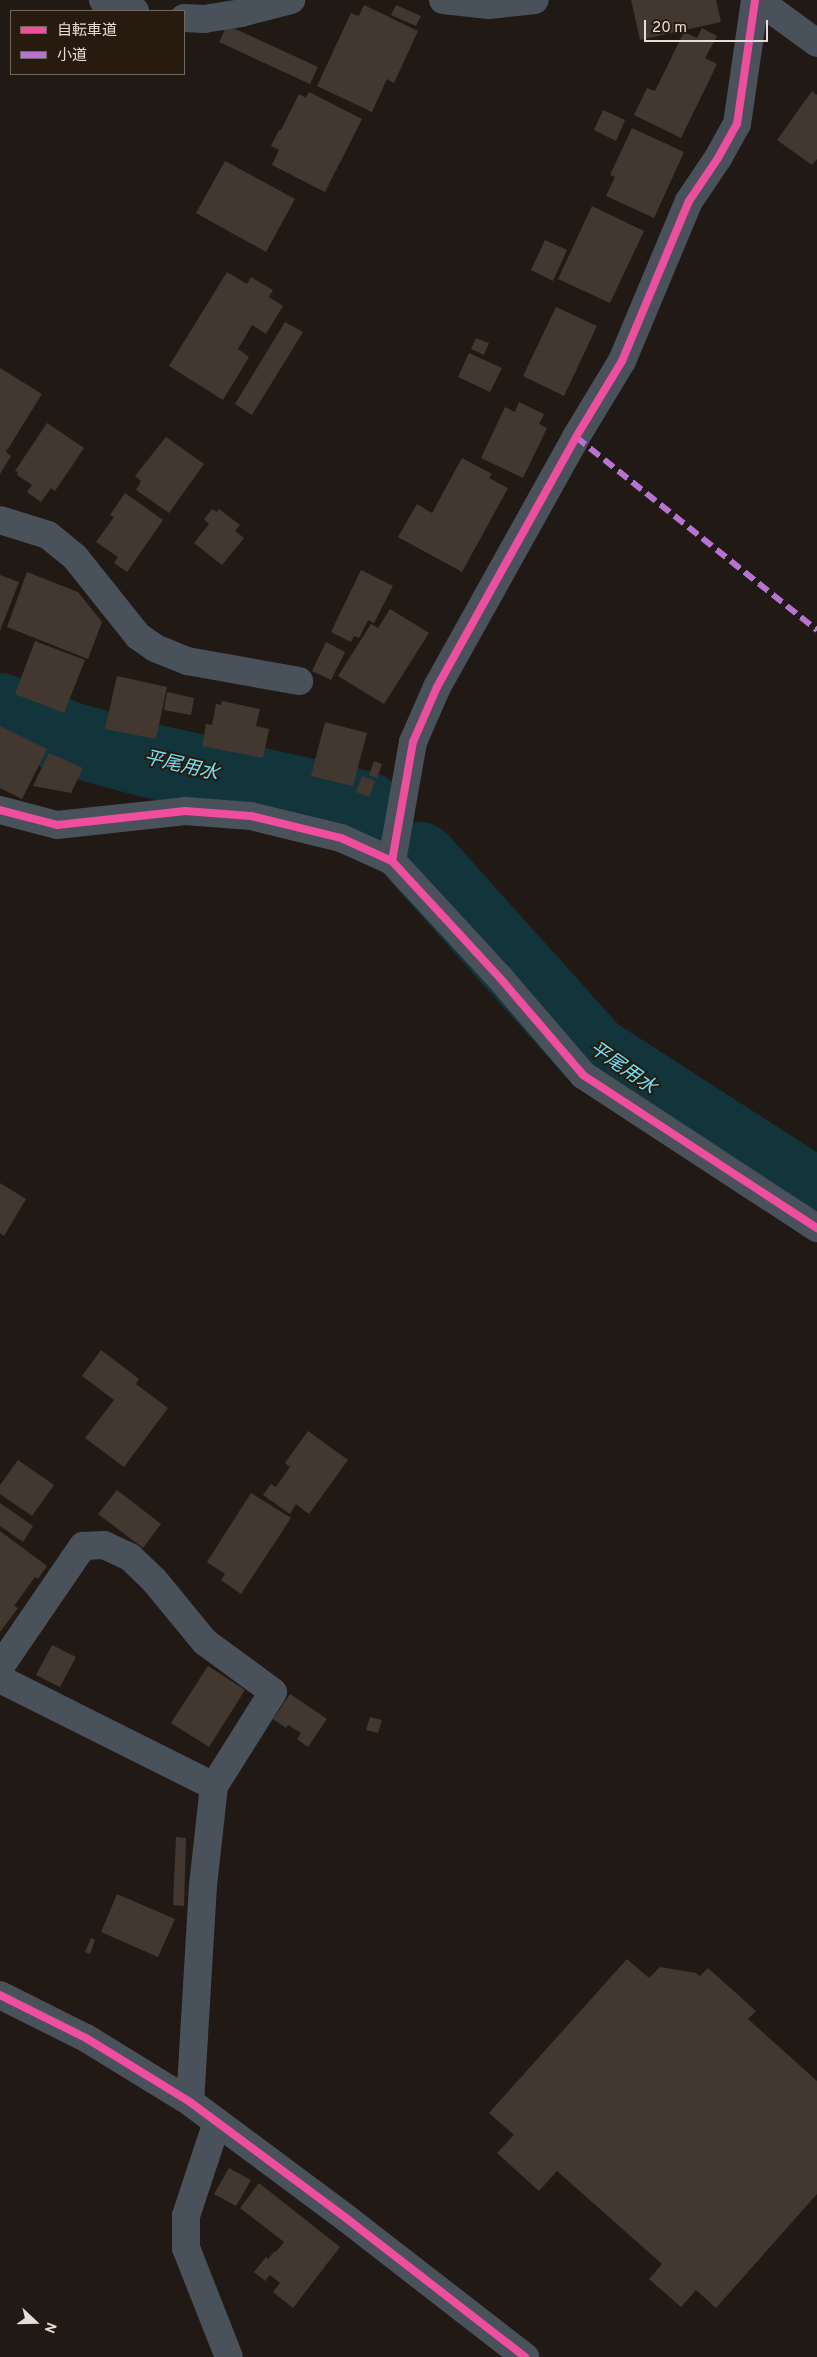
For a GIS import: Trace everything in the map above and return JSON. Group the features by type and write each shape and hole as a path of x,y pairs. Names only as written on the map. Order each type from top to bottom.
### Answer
{"street":[{"path":"103,0 133,10"},
{"path":"185,18 204,19 241,13 291,0"},
{"path":"443,0 489,5 535,0"},
{"path":"392,861 413,742 436,687 576,437 622,361 689,201 718,158 737,124 756,0 817,43"},
{"path":"0,520 48,535 75,557 138,636 155,648 188,661 299,681"},
{"path":"0,810 57,825 185,811 252,816 341,838 392,861 500,978 583,1075 817,1228"},
{"path":"0,1667 83,1546 104,1545 130,1557 154,1580 205,1642 273,1692 214,1786 203,1886 190,2102"},
{"path":"0,1679 214,1786"},
{"path":"0,1994 86,2038 190,2102 346,2218 525,2357"},
{"path":"217,2122 186,2216 186,2248 229,2357"}],"building":[{"path":"631,0 716,0 721,22 640,40"},
{"path":"364,5 418,31 394,83 387,79 372,112 317,86 351,13 359,16"},
{"path":"396,5 421,16 416,26 391,15"},
{"path":"227,25 318,67 310,84 219,42"},
{"path":"702,28 717,36 705,58 717,64 681,138 634,115 647,88 655,91 684,32 697,38"},
{"path":"812,91 817,95 817,159 812,165 777,140"},
{"path":"309,92 362,119 325,192 272,165 279,150 271,146 279,130 281,130 299,94 306,98"},
{"path":"603,110 625,120 616,141 594,130"},
{"path":"632,128 684,152 654,218 606,196 615,177 610,175"},
{"path":"225,161 295,199 266,252 196,213"},
{"path":"592,206 644,231 610,303 558,279"},
{"path":"545,240 567,250 553,281 531,270"},
{"path":"227,272 247,284 251,277 273,290 269,297 283,306 266,334 252,325 238,349 249,357 223,400 169,366"},
{"path":"556,307 597,326 564,396 523,376"},
{"path":"285,322 303,332 252,415 235,404"},
{"path":"476,338 489,343 484,355 471,349"},
{"path":"469,353 502,368 490,392 458,377"},
{"path":"0,368 42,394 6,452 11,456 0,474"},
{"path":"519,402 544,414 539,424 547,428 523,478 481,458 505,407 515,412"},
{"path":"47,423 84,448 55,491 51,488 41,502 27,492 32,485 17,475 18,472 15,471"},
{"path":"166,437 204,464 169,513 136,490 141,481 135,476"},
{"path":"462,458 492,474 489,478 508,488 462,572 398,537 417,504 432,513"},
{"path":"125,493 163,520 127,572 114,563 118,557 96,542 114,517 110,515"},
{"path":"212,509 217,512 219,509 240,525 235,531 244,538 222,565 194,543 209,524 204,519"},
{"path":"361,570 393,586 374,623 368,620 359,638 354,636 351,642 331,632"},
{"path":"27,572 78,592 102,622 88,659 7,627"},
{"path":"0,575 19,582 0,631"},
{"path":"390,609 429,633 384,704 338,676 371,624 378,628"},
{"path":"35,641 85,660 64,713 15,694"},
{"path":"326,642 345,652 331,680 312,671"},
{"path":"117,676 167,687 156,739 105,729"},
{"path":"167,692 194,698 191,715 164,710"},
{"path":"222,701 260,709 256,726 269,729 263,758 202,746 206,724 212,725 216,704 221,705"},
{"path":"325,722 367,733 353,786 311,776"},
{"path":"0,726 47,749 22,799 0,788"},
{"path":"49,753 83,768 71,793 33,786"},
{"path":"374,761 382,764 377,778 369,775"},
{"path":"362,776 375,781 369,797 356,792"},
{"path":"0,1183 26,1199 4,1236 0,1233"},
{"path":"101,1350 139,1379 136,1384 168,1408 124,1467 85,1438 114,1400 82,1376"},
{"path":"308,1431 348,1460 309,1514 296,1504 290,1514 263,1495 271,1484 276,1487 290,1467 285,1463"},
{"path":"18,1460 54,1485 32,1516 0,1494 0,1485"},
{"path":"117,1490 161,1524 143,1548 98,1514"},
{"path":"251,1493 291,1518 241,1594 221,1580 225,1574 207,1562"},
{"path":"0,1503 33,1526 23,1542 0,1526"},
{"path":"0,1531 47,1566 38,1579 35,1577 14,1606 18,1608 0,1632"},
{"path":"52,1645 76,1657 60,1687 36,1675"},
{"path":"208,1666 245,1690 209,1747 171,1723"},
{"path":"290,1694 327,1719 308,1747 297,1739 301,1733 288,1725 286,1728 273,1719"},
{"path":"370,1717 382,1720 378,1733 366,1730"},
{"path":"176,1837 186,1838 184,1906 173,1905"},
{"path":"117,1894 175,1919 158,1957 101,1932"},
{"path":"91,1938 95,1940 90,1954 85,1952"},
{"path":"627,1959 649,1978 660,1967 696,1973 700,1976 708,1968 756,2011 748,2019 817,2081 817,2194 716,2308 696,2290 681,2307 649,2279 662,2264 557,2171 539,2191 497,2153 514,2135 489,2113"},
{"path":"229,2168 251,2180 236,2206 214,2194"},
{"path":"259,2183 340,2247 293,2308 273,2292 280,2283 270,2275 265,2281 254,2272 266,2257 268,2259 284,2242 240,2208"}],"waterway":[{"name":"平尾用水","path":"0,710 70,739 147,760 366,808"},
{"name":"平尾用水","path":"420,859 594,1053 817,1196"}],"marked path":[{"path":"576,437 817,630"}],"cycle path":[{"path":"392,861 413,742 437,687 576,437 622,361 689,201 718,158 737,124 755,0"},
{"path":"0,810 57,825 185,811 251,816 341,838 392,861 500,978 583,1075 817,1228"},
{"path":"0,1995 86,2038 190,2102 346,2218 525,2357"}]}
